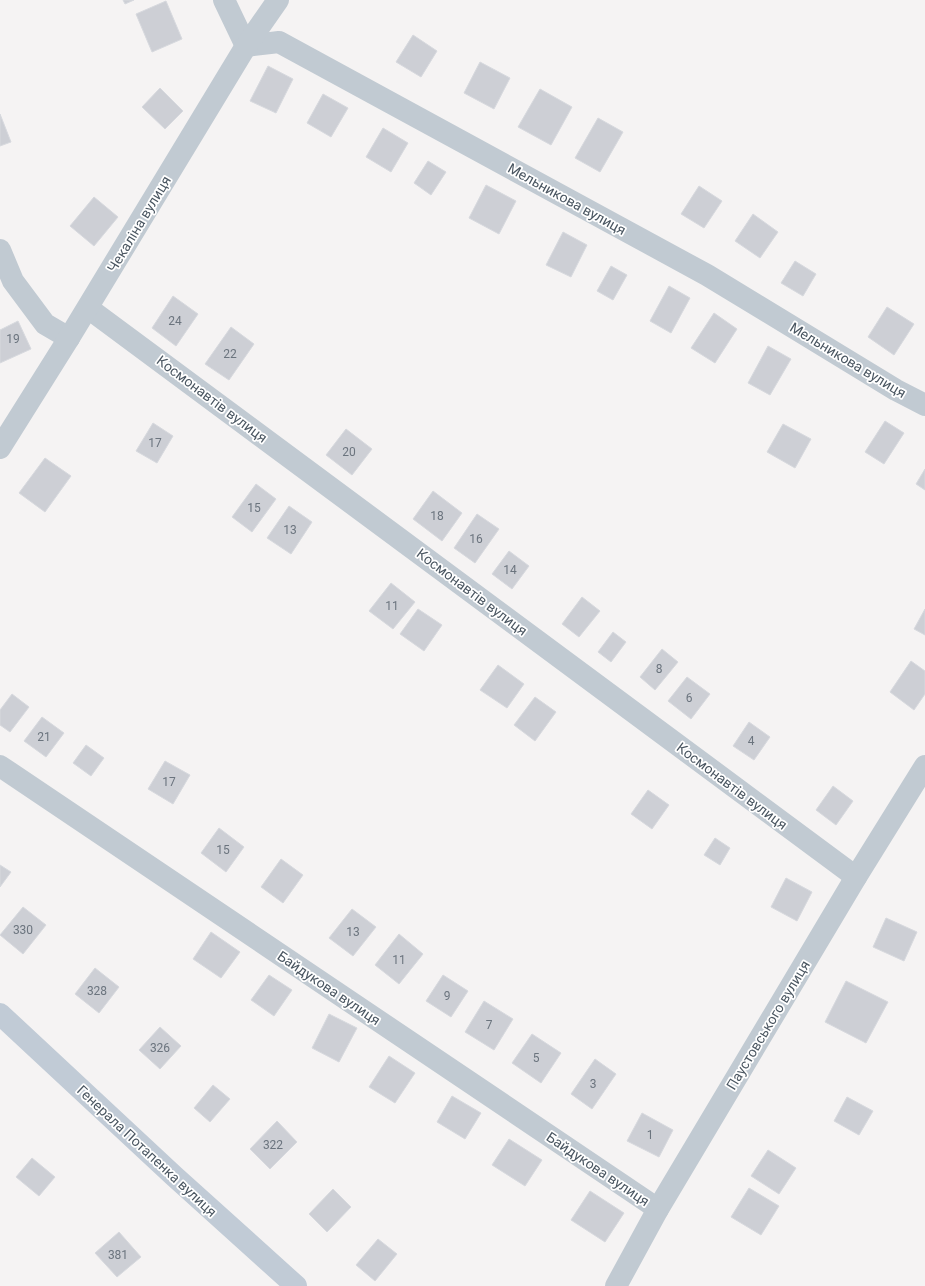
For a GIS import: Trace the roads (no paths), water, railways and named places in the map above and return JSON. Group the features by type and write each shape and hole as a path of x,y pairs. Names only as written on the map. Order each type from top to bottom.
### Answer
{"main road":[{"name":"Генерала Потапенка вулиця","path":"0,1014 174,1176 296,1286"}],"street":[{"path":"224,0 246,46"},
{"name":"Чекаліна вулиця","path":"0,448 88,308 246,46 278,0"},
{"name":"Мельникова вулиця","path":"246,46 279,42 707,275 896,390 925,405"},
{"path":"0,250 13,280 45,324 69,338"},
{"name":"Космонавтів вулиця","path":"88,308 856,877"},
{"name":"Байдукова вулиця","path":"0,766 658,1209"},
{"name":"Паустовського вулиця","path":"616,1286 658,1209 856,877 925,766"}]}
